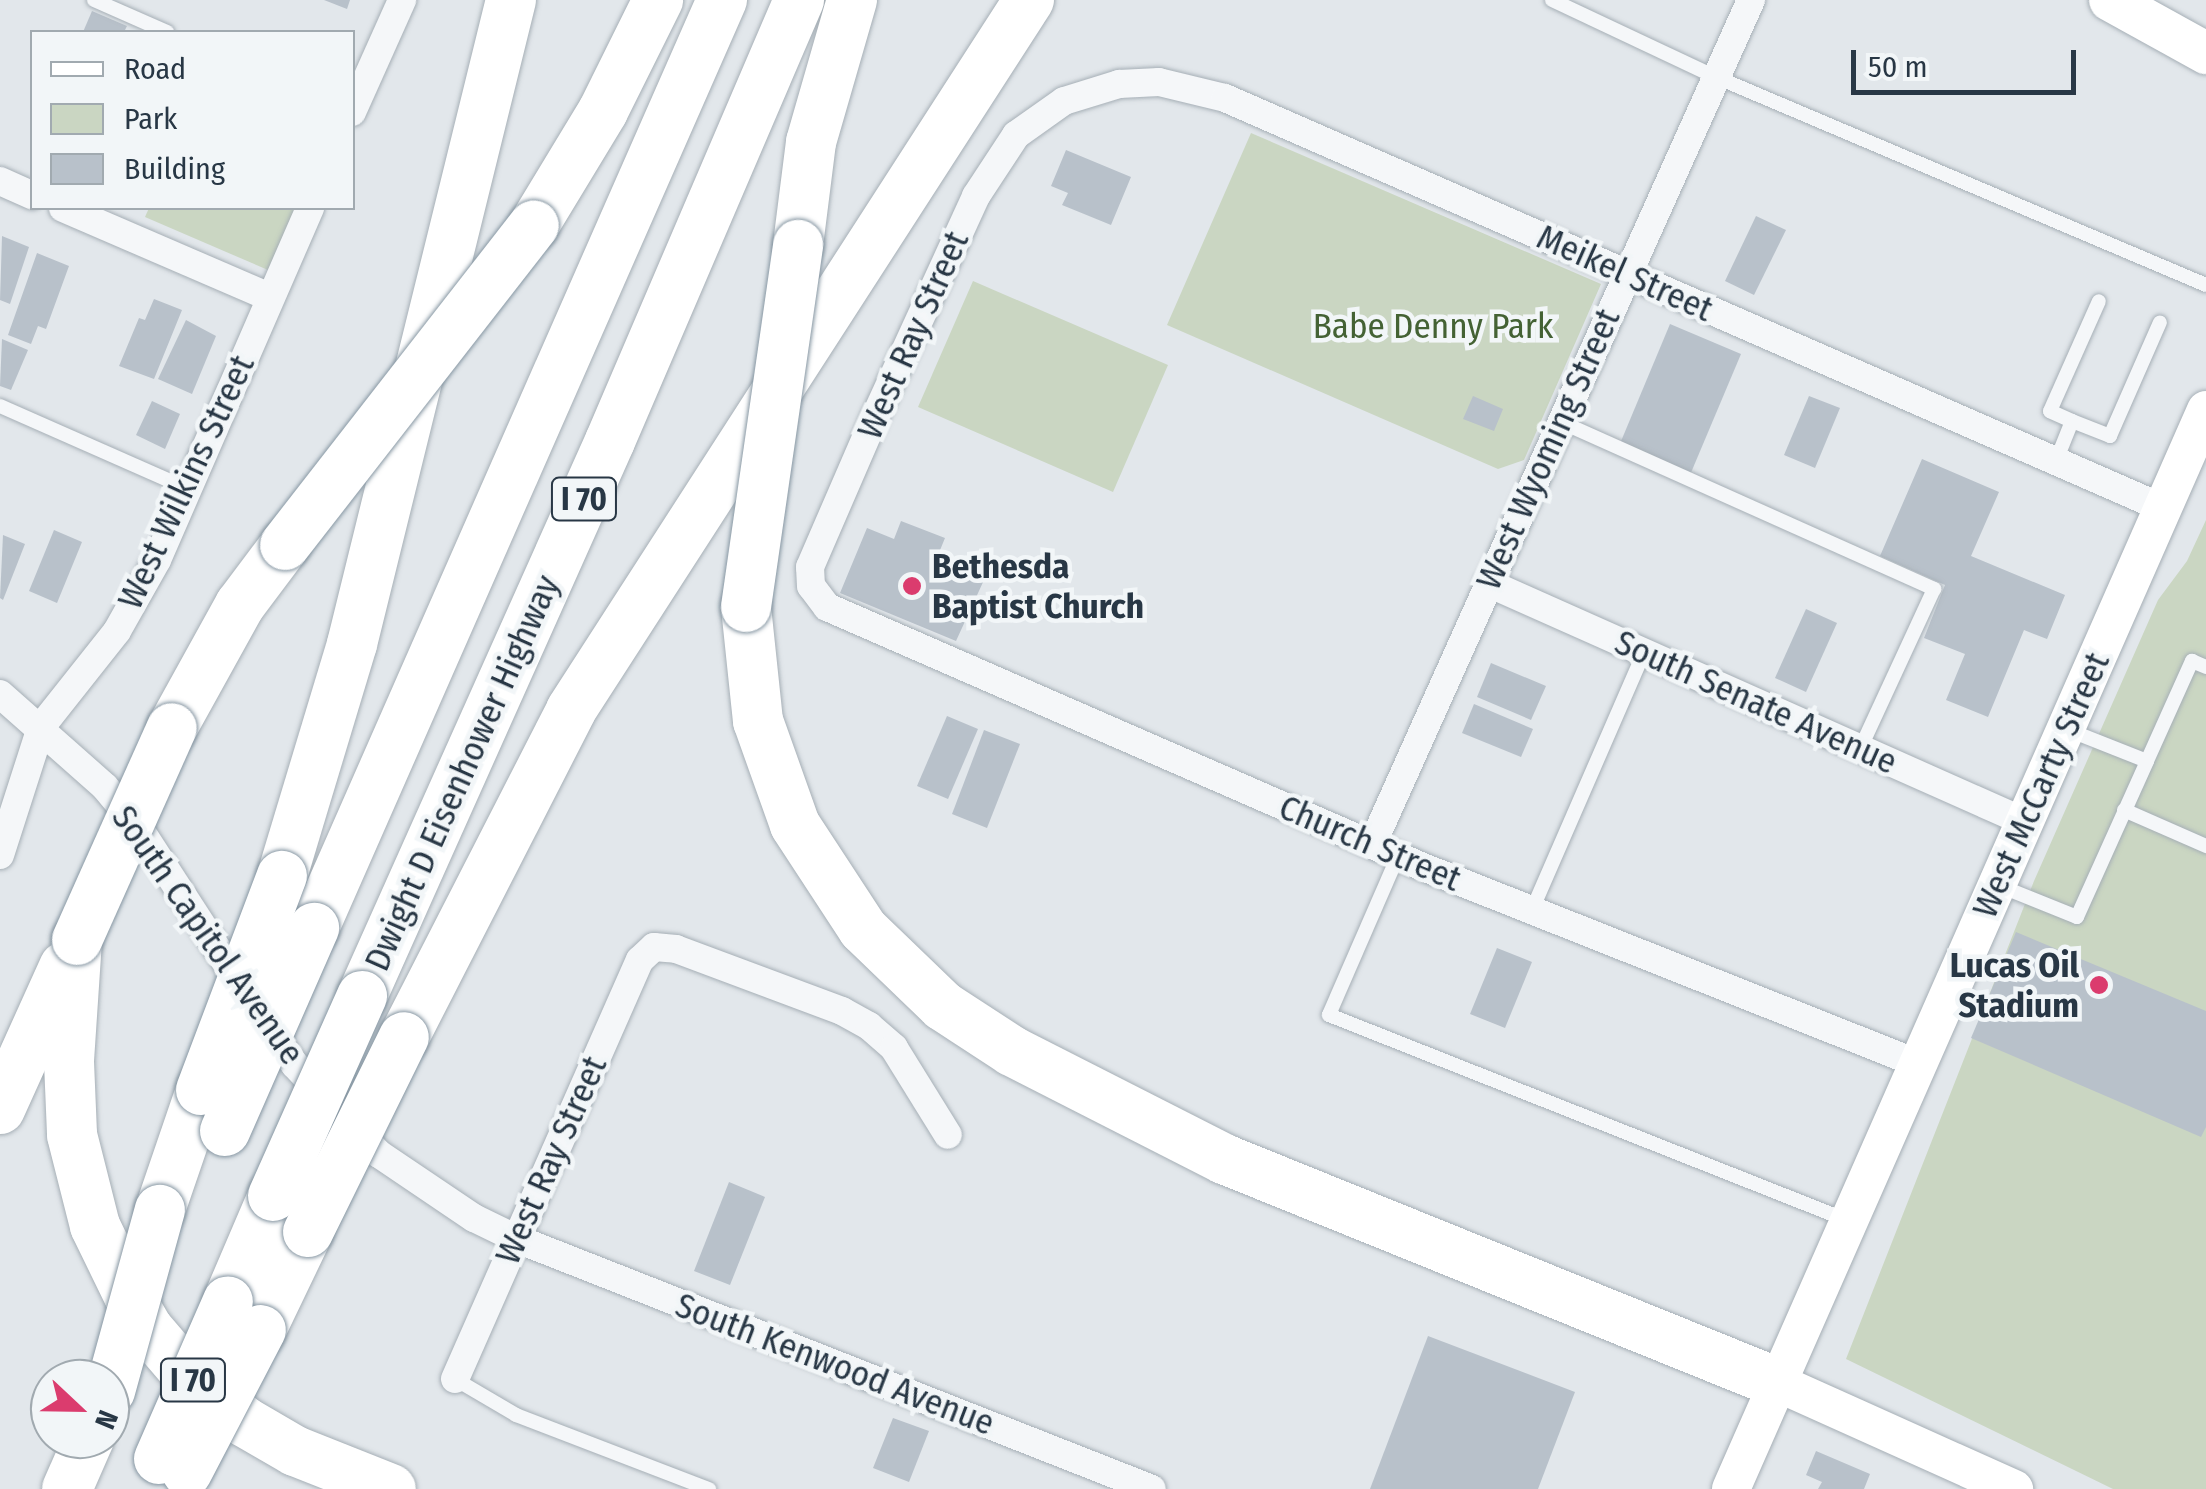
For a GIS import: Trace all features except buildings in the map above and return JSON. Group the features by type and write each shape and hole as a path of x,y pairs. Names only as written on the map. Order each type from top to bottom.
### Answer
{"highway":[{"path":"213,1110 356,628 511,0"},
{"path":"0,1110 172,728 240,605 534,225 588,140 658,0"},
{"name":"Dwight D Eisenhower Highway","path":"122,1359 213,1110 314,928 722,0"},
{"name":"Dwight D Eisenhower Highway","path":"167,1477 244,1316 274,1196 610,441 799,0"},
{"path":"852,0 812,142 746,607 758,721 795,825 863,930 943,1006 1012,1051 1224,1158 1778,1383"},
{"path":"244,1316 308,1232 571,710 1028,0"},
{"path":"77,940 69,1062 72,1135 92,1216 129,1296 149,1330 185,1372 245,1422 295,1451 392,1489"},
{"path":"67,1489 81,1459"}],"main road":[{"path":"2110,0 2206,53"},
{"name":"West McCarty Street","path":"1731,1489 2206,410"},
{"path":"1778,1383 2014,1489"}],"street":[{"path":"355,105 402,0"},
{"name":"West Wyoming Street","path":"1372,845 1751,0"},
{"name":"Meikel Street","path":"1078,96 1145,82 1213,94 2163,508"},
{"name":"West Ray Street","path":"828,606 815,596 810,566 976,196 997,157 1016,135 1078,96"},
{"path":"0,180 30,193"},
{"path":"68,210 270,296"},
{"name":"West Wilkins Street","path":"0,856 40,726 124,620 157,560 309,210"},
{"name":"South Senate Avenue","path":"1488,583 2025,822"},
{"name":"Church Street","path":"828,606 1398,856 1918,1064"},
{"name":"South Capitol Avenue","path":"0,694 105,787 139,828 295,1066 401,1172 517,1239"},
{"name":"West Ray Street","path":"456,1379 640,960 654,947 694,956 870,1026 894,1048 948,1135"},
{"name":"South Kenwood Avenue","path":"517,1239 1102,1480 1152,1489"}],"lane":[{"path":"94,0 163,30"},
{"path":"1552,0 1716,77 2206,285"},
{"path":"2099,301 2050,412 2110,436 2160,322"},
{"path":"0,406 188,489"},
{"path":"2056,461 2072,421"},
{"path":"1560,422 1934,589 1860,749"},
{"path":"1532,910 1644,652"},
{"path":"1997,885 2077,918 2192,661 2206,668"},
{"path":"2066,729 2146,761"},
{"path":"2124,810 2206,846"},
{"path":"1398,856 1329,1015 1850,1221"},
{"path":"456,1379 516,1414 709,1489"}],"green space":[{"name":"Babe Denny Park","path":"1251,133 1601,284 1524,460 1498,469 1167,325"},
{"path":"148,210 294,210 268,270 145,217"},
{"path":"973,281 1168,365 1113,492 918,407"},
{"name":"Lucas Oil Stadium","path":"2206,520 2206,1489 2113,1489 1846,1359 2034,881 2158,600 2187,561"}],"place":[{"name":"Bethesda Baptist Church","path":"912,586"},
{"name":"Lucas Oil Stadium","path":"2099,985"}]}
